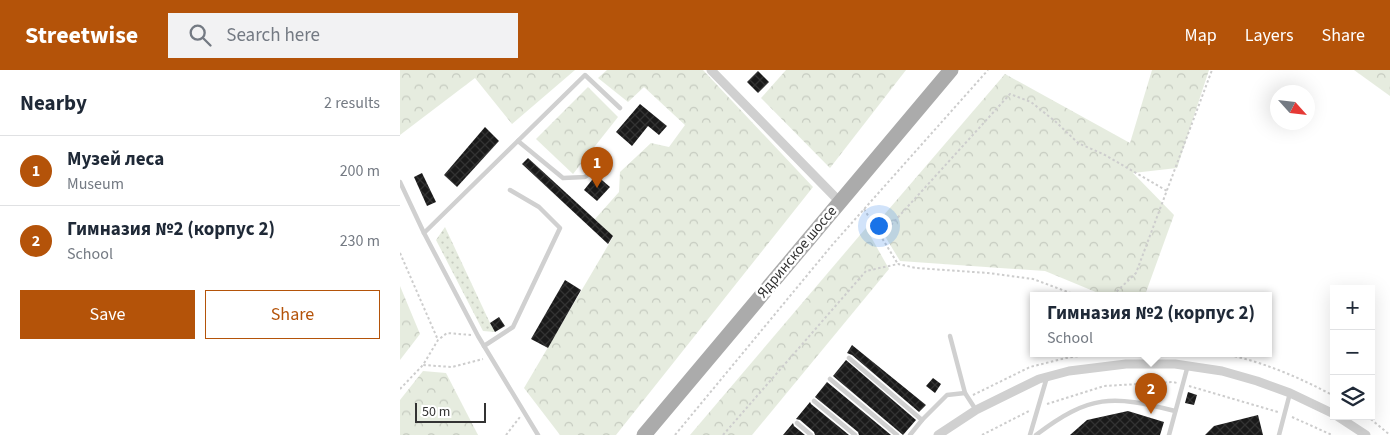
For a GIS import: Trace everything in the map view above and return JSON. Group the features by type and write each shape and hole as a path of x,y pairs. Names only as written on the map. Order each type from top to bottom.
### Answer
{"main road":[{"name":"Ядринское шоссе","path":"644,435 951,70"}],"street":[{"path":"711,70 840,201"},
{"path":"938,435 976,410 1039,379 1069,371 1126,364 1188,365 1222,371 1290,393 1330,413"},
{"path":"1343,420 1366,435"}],"lane":[{"path":"424,233 585,75 620,108"},
{"path":"518,141 563,178 585,177 608,159"},
{"path":"400,182 424,233 478,336 538,435"},
{"path":"484,346 513,328 560,228 539,207 510,190"},
{"path":"950,336 965,393 976,410"},
{"path":"849,358 922,420"},
{"path":"1169,435 1188,365"},
{"path":"1030,435 1047,377"},
{"path":"830,379 897,435"},
{"path":"910,435 947,395 965,393"},
{"path":"1279,435 1290,393"},
{"path":"814,401 855,435"},
{"path":"1036,435 1066,413 1092,403 1129,401 1175,411"},
{"path":"797,423 811,435"}],"path":[{"path":"675,435 833,244 988,70"},
{"path":"1116,292 1136,273 1212,70"},
{"path":"881,236 1010,94 1031,102 1078,143 1105,155 1167,190"},
{"path":"864,209 898,264"},
{"path":"400,253 438,340"},
{"path":"723,435 866,271 898,264 916,268 988,273 1033,279 1068,292"},
{"path":"400,389 423,364 438,340 447,333 478,336"},
{"path":"423,364 452,367 491,357"},
{"path":"969,397 1030,367 1073,357"},
{"path":"1234,357 1253,361 1312,384 1330,394"},
{"path":"506,435 524,411"},
{"path":"1372,420 1390,435"}],"green space":[{"path":"400,70 575,70 512,124 475,78 400,135"},
{"path":"607,70 703,70 813,187 616,435 560,435 524,388 613,237 595,219 619,192 620,172 651,143 669,147 685,125 644,87 628,102 598,78"},
{"path":"786,70 906,70 830,168 761,98"},
{"path":"1152,70 1209,70 1177,168 1133,173 1174,215 1146,292 1096,292 1045,271 900,261 877,223 1005,74 1130,143"},
{"path":"1354,70 1390,70 1390,96"},
{"path":"588,87 618,117 573,174 536,139"},
{"path":"445,227 495,332 483,331 436,240"},
{"path":"866,228 889,269 752,435 690,435"},
{"path":"400,286 420,334 400,360"},
{"path":"423,371 446,373 478,435 400,435 400,400"}],"building":[{"path":"758,71 769,82 758,93 747,82"},
{"path":"640,104 667,126 659,135 648,126 632,146 616,132"},
{"path":"485,127 499,141 457,187 444,175"},
{"path":"528,158 613,236 608,244 522,164"},
{"path":"422,173 436,202 427,206 414,177"},
{"path":"596,175 610,187 597,201 584,190"},
{"path":"565,280 581,290 548,348 531,339"},
{"path":"499,317 505,326 495,332 490,323"},
{"path":"852,345 926,405 919,412 852,355 847,353"},
{"path":"846,360 916,420 903,435 833,376"},
{"path":"933,378 941,384 935,393 926,386"},
{"path":"827,382 891,435 859,435 858,432 815,397"},
{"path":"1188,392 1197,395 1194,405 1185,403"},
{"path":"810,402 849,435 815,435 800,420 796,419"},
{"path":"1128,411 1164,422 1160,435 1070,435 1087,420"},
{"path":"1258,415 1263,435 1205,435 1214,426"},
{"path":"793,423 794,426 805,435 783,435"}],"place":[{"name":"Музей леса","path":"597,188"},
{"name":"Гимназия №2 (корпус 2)","path":"1151,414"}]}
